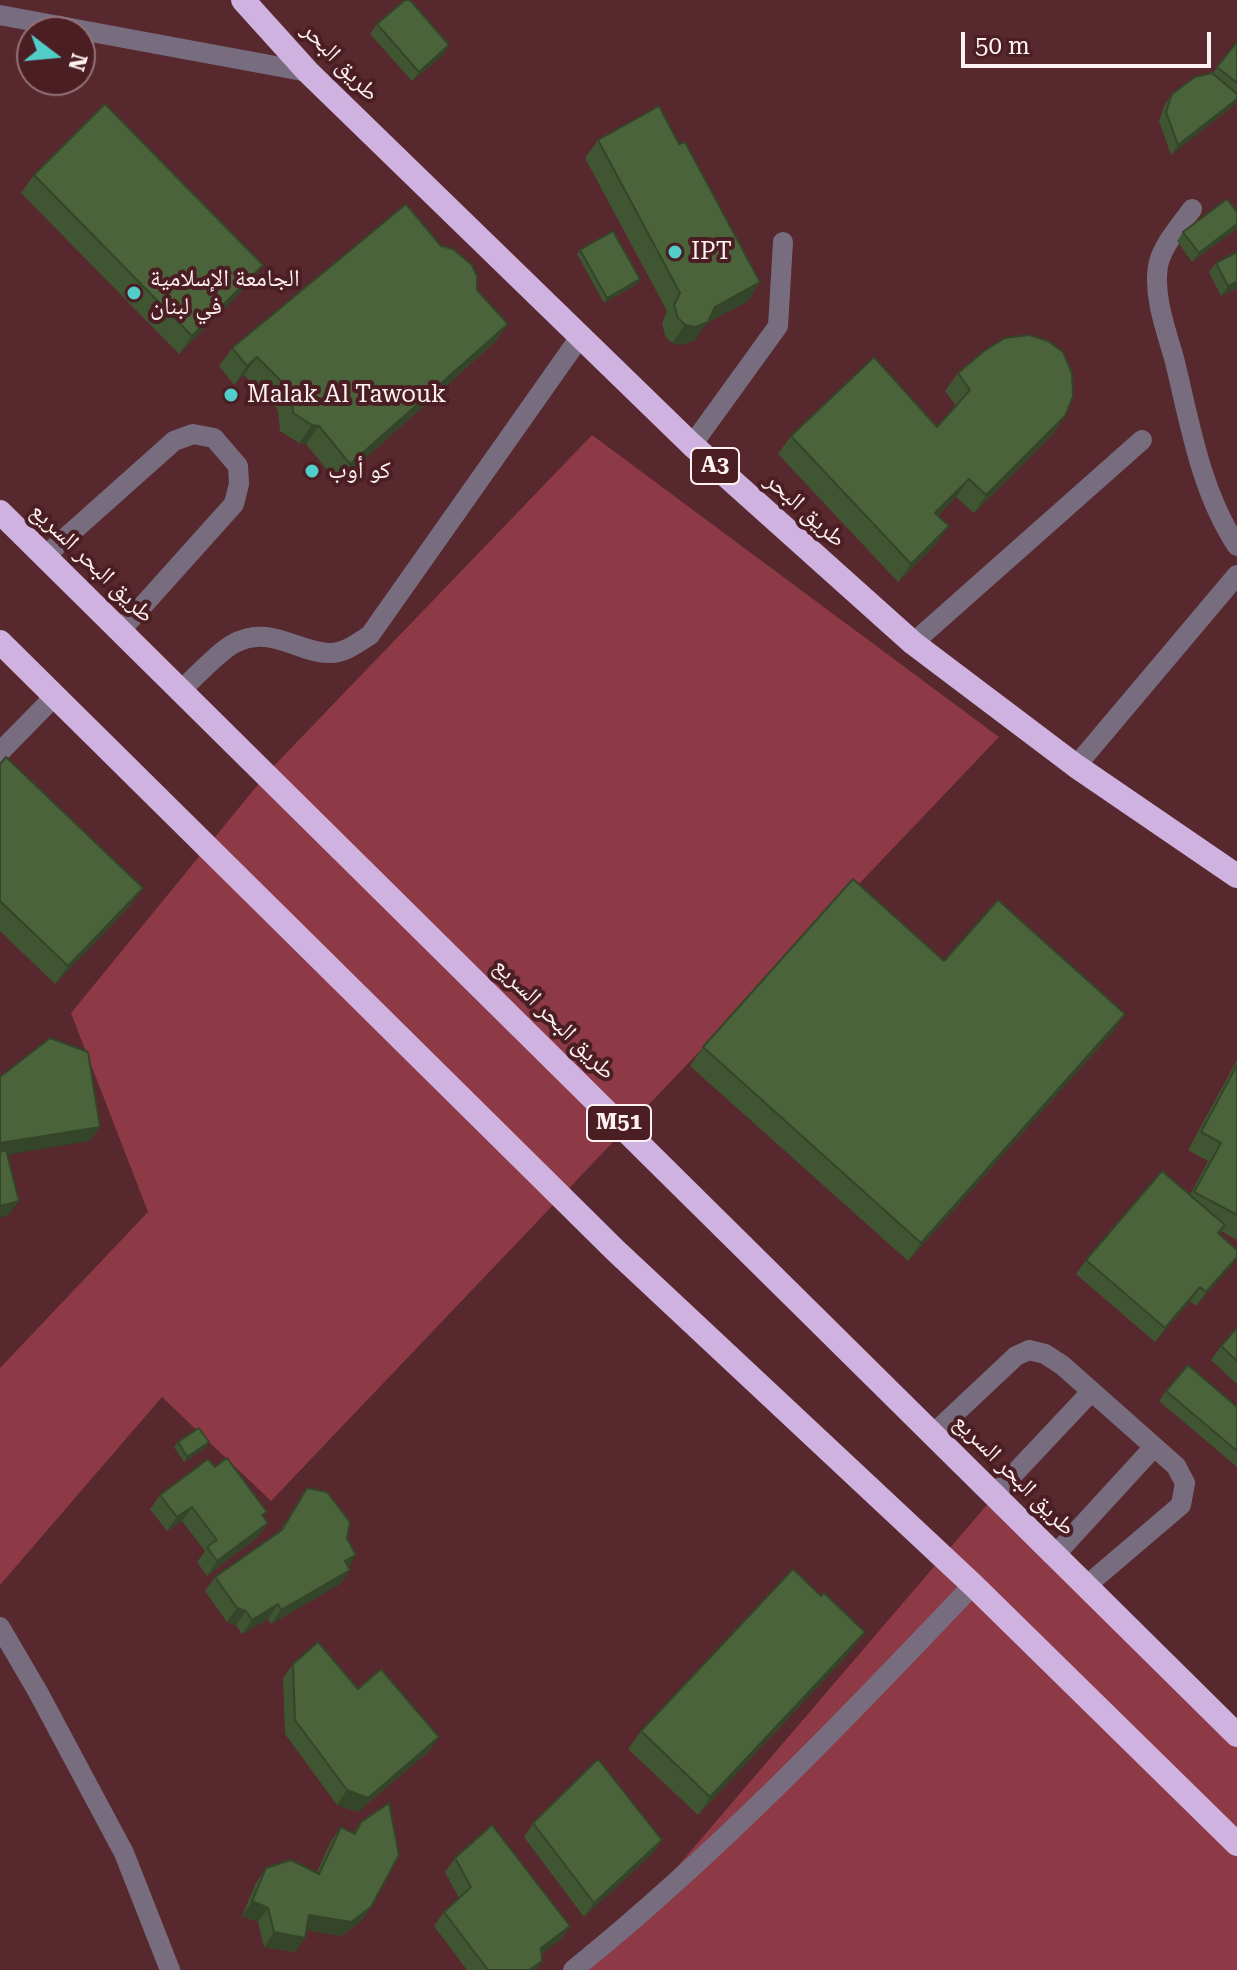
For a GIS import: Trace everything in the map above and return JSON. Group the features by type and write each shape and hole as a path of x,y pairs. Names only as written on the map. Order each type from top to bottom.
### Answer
{"highway":[{"name":"طريق البحر","path":"243,0 308,72 692,445 913,643 1076,766 1237,876"},
{"name":"طريق البحر السريع","path":"0,512 1237,1735"},
{"path":"0,642 616,1251 973,1585 1237,1844"}],"street":[{"path":"0,15 308,72"},
{"path":"1192,209 1168,243 1158,265 1158,296 1198,456 1222,523 1237,546"},
{"path":"692,445 778,326 783,242"},
{"path":"182,689 233,644 252,638 273,637 330,654 348,649 370,635 580,337"},
{"path":"45,556 174,441 193,434 214,438 238,466 239,484 234,504 121,630"},
{"path":"913,643 1142,440"},
{"path":"1076,766 1237,575"},
{"path":"0,752 55,696"},
{"path":"933,1434 1016,1356 1029,1350 1045,1354 1062,1365 1176,1466 1185,1483 1181,1505 1086,1586"},
{"path":"994,1495 1091,1392"},
{"path":"1055,1555 1154,1447"},
{"path":"573,1970 683,1874 823,1744 973,1585"},
{"path":"0,1627 124,1853 170,1970"}],"shaded area":[{"path":"592,435 999,737 271,1501 162,1397 0,1585 0,1368 148,1212 71,1013 269,771"},
{"path":"991,1500 1237,1729 1237,1970 589,1970"}],"building":[{"path":"405,0 410,0 449,45 419,72 377,24"},
{"path":"1237,42 1237,83 1217,67"},
{"path":"1212,73 1237,94 1237,99 1178,145 1166,112 1172,94 1195,77"},
{"path":"105,104 263,265 192,336 34,175"},
{"path":"659,106 679,144 685,142 760,282 715,307 708,322 695,327 685,325 678,318 674,305 680,293 598,140"},
{"path":"1227,199 1237,212 1237,224 1199,253 1183,232"},
{"path":"406,204 441,246 453,249 472,265 477,276 477,290 508,324 350,464 319,426 293,413 291,391 257,357 247,366 232,348"},
{"path":"613,231 640,279 607,298 580,250"},
{"path":"1237,252 1237,282 1228,286 1216,263"},
{"path":"1029,335 1048,341 1063,352 1072,373 1073,396 1065,416 986,495 969,479 935,513 949,526 911,564 791,436 874,357 937,427 970,390 958,373 1005,338"},
{"path":"6,757 143,888 68,966 0,901 0,764"},
{"path":"853,879 944,961 998,900 1125,1014 921,1243 703,1047"},
{"path":"50,1038 88,1052 100,1127 0,1143 0,1077"},
{"path":"1237,1065 1237,1215 1194,1192 1221,1143 1201,1132"},
{"path":"6,1150 19,1201 0,1206 0,1152"},
{"path":"1162,1171 1225,1225 1218,1233 1237,1250 1237,1257 1206,1292 1200,1287 1165,1328 1086,1260"},
{"path":"1237,1328 1237,1361 1221,1346"},
{"path":"1188,1365 1237,1407 1237,1451 1166,1391"},
{"path":"199,1428 209,1442 187,1457 178,1442"},
{"path":"227,1458 267,1512 262,1515 268,1523 217,1561 207,1547 217,1540 192,1507 177,1517 160,1495 208,1459 215,1467"},
{"path":"307,1488 327,1492 350,1522 347,1538 356,1555 345,1561 350,1570 281,1610 278,1604 252,1620 246,1611 237,1608 215,1577 282,1530"},
{"path":"793,1569 865,1632 710,1797 641,1731"},
{"path":"318,1642 358,1689 381,1669 439,1737 368,1798 347,1790 295,1720 293,1664"},
{"path":"598,1759 662,1840 594,1903 533,1823"},
{"path":"389,1803 399,1855 371,1907 351,1922 309,1915 305,1938 274,1932 268,1908 252,1901 266,1868 291,1860 319,1874 341,1827 355,1834 361,1822"},
{"path":"492,1825 570,1926 541,1948 542,1961 529,1970 488,1970 444,1912 471,1887 455,1858"}],"place":[{"name":"IPT","path":"675,252"},
{"name":"الجامعة الإسلامية في لبنان","path":"134,293"},
{"name":"Malak Al Tawouk","path":"231,395"},
{"name":"كو أوب","path":"312,471"}]}
